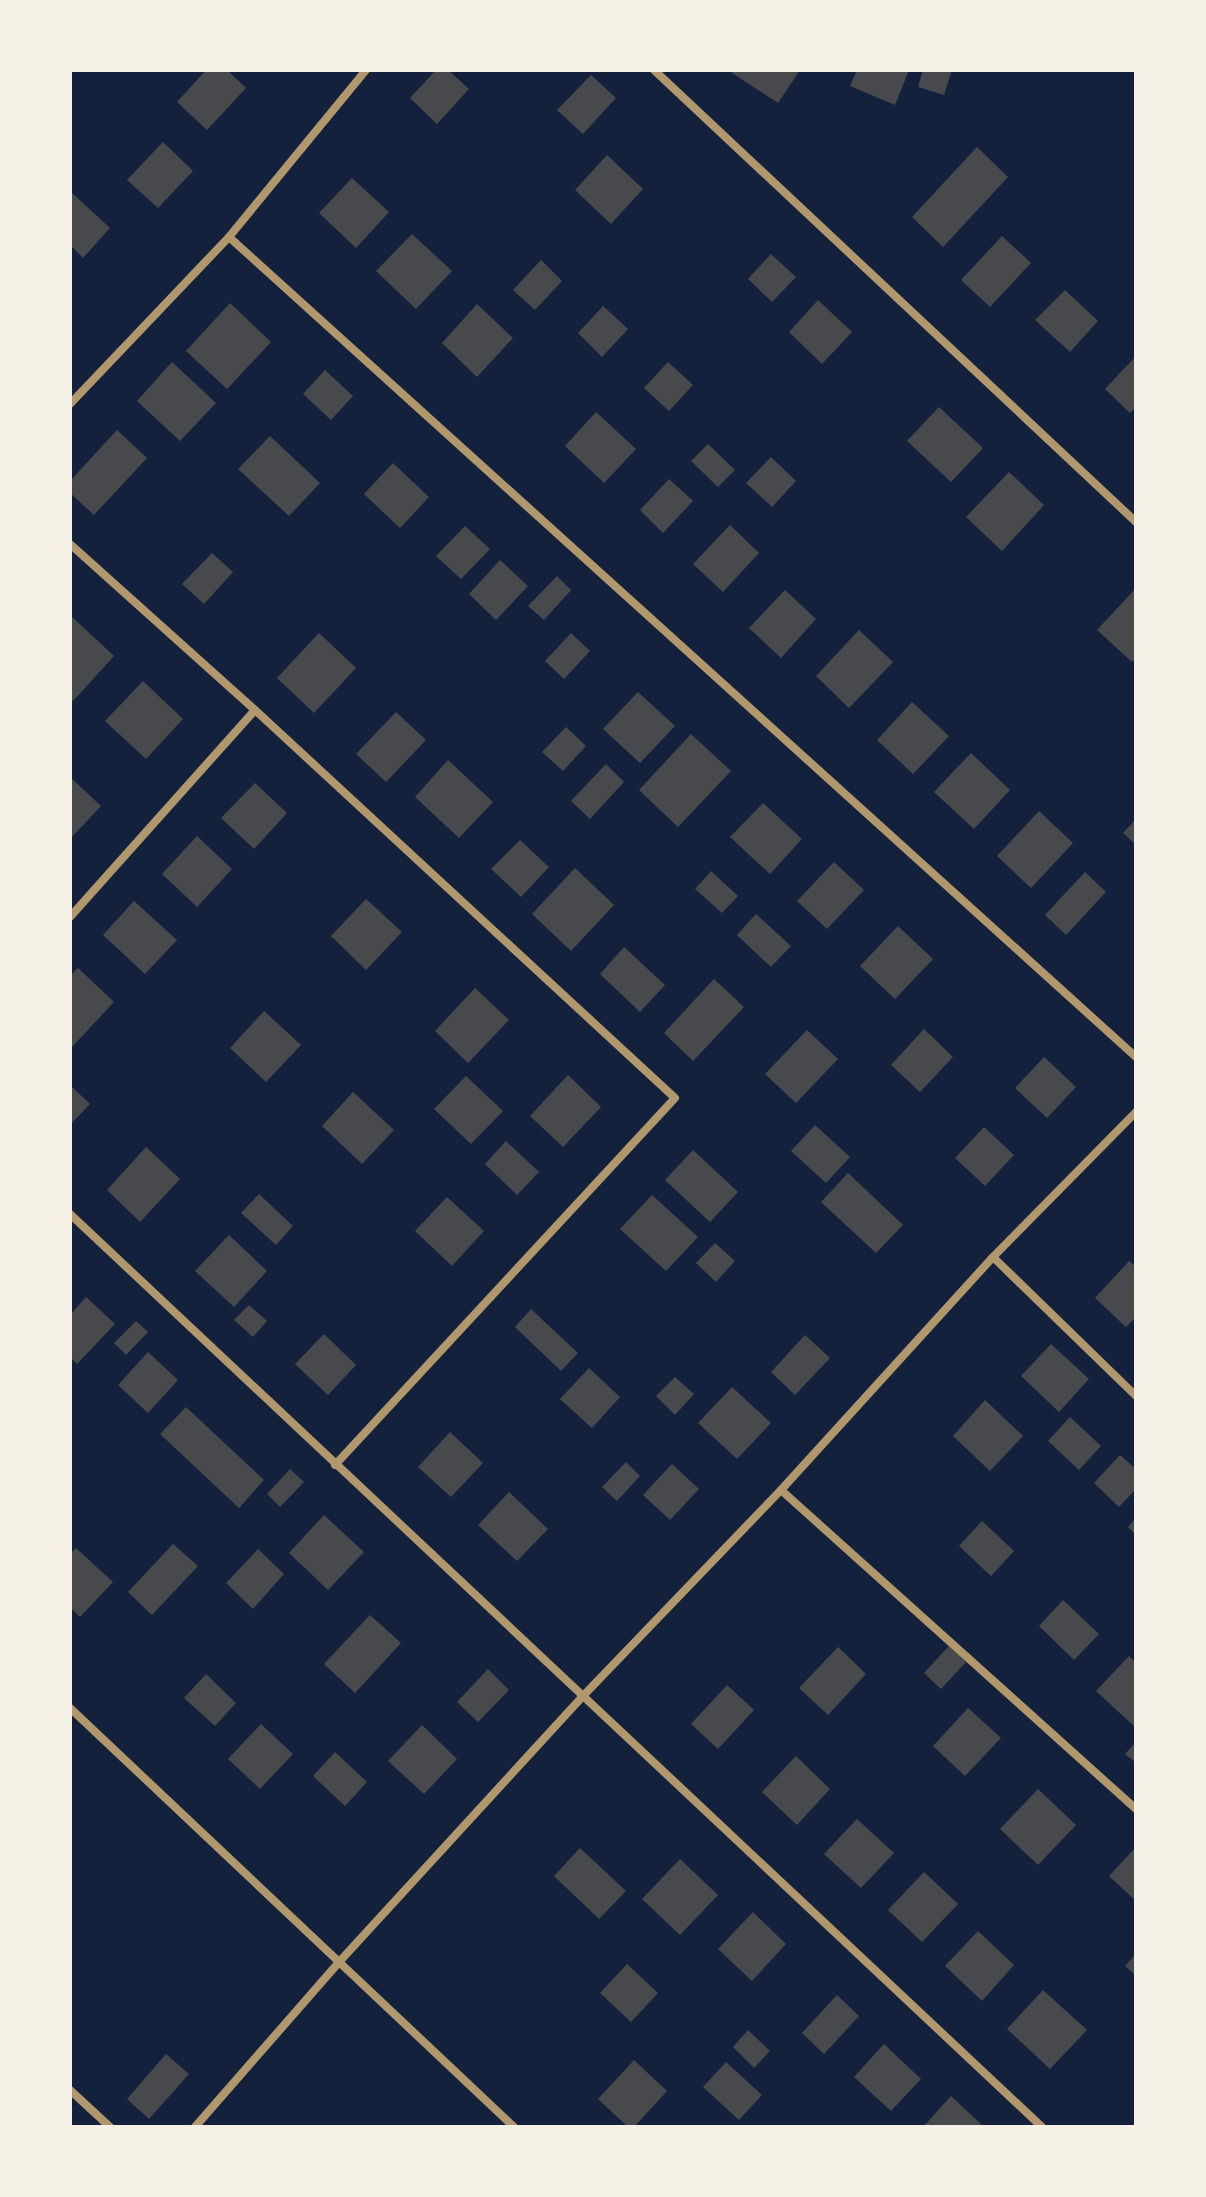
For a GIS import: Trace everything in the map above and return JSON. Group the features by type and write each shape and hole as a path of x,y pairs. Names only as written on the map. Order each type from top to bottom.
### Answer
{"street":[{"path":"70,404 229,237 366,70"},
{"path":"654,70 1136,522"},
{"path":"229,237 1136,1057"},
{"path":"70,544 255,710 675,1098 335,1465"},
{"path":"70,917 255,710"},
{"path":"195,2127 340,1961 583,1696 781,1490 993,1257 1136,1112"},
{"path":"70,1214 1042,2127"},
{"path":"993,1257 1136,1396"},
{"path":"781,1490 1136,1809"},
{"path":"70,1708 514,2127"},
{"path":"70,2090 110,2127"}],"building":[{"path":"206,70 227,70 246,88 207,130 177,102"},
{"path":"436,70 448,70 469,89 437,124 410,98"},
{"path":"734,70 800,70 778,103 732,73"},
{"path":"857,70 909,70 895,105 850,86"},
{"path":"923,70 952,70 944,95 918,87"},
{"path":"591,75 616,98 583,134 557,110"},
{"path":"163,142 193,171 158,208 127,180"},
{"path":"977,147 1008,177 943,247 912,217"},
{"path":"607,155 643,189 611,224 575,190"},
{"path":"352,178 389,212 356,248 319,213"},
{"path":"72,193 110,228 83,258 70,245"},
{"path":"412,234 452,271 416,309 376,271"},
{"path":"1002,236 1031,263 990,307 961,280"},
{"path":"771,254 796,277 772,302 748,279"},
{"path":"541,260 562,281 535,310 513,290"},
{"path":"1065,290 1098,321 1070,352 1035,320"},
{"path":"818,300 852,332 822,364 789,332"},
{"path":"230,303 271,342 227,389 186,351"},
{"path":"477,304 513,338 477,377 442,343"},
{"path":"603,306 628,329 602,357 578,333"},
{"path":"1136,356 1136,407 1130,413 1105,389"},
{"path":"172,362 216,403 180,441 137,401"},
{"path":"668,362 693,385 669,411 644,388"},
{"path":"325,370 353,396 331,420 303,394"},
{"path":"939,407 983,448 951,482 907,441"},
{"path":"596,412 636,449 604,483 565,446"},
{"path":"117,430 147,458 94,515 70,493 70,481"},
{"path":"270,436 320,483 289,516 238,469"},
{"path":"708,444 735,470 718,487 691,461"},
{"path":"771,457 796,481 772,507 746,483"},
{"path":"393,463 429,497 400,528 364,494"},
{"path":"1009,472 1044,505 1002,551 966,517"},
{"path":"669,479 693,501 663,533 640,510"},
{"path":"730,525 759,553 723,592 693,564"},
{"path":"465,526 490,549 461,579 436,556"},
{"path":"212,553 233,572 204,604 182,584"},
{"path":"500,560 528,586 496,620 469,594"},
{"path":"557,576 571,590 544,620 528,606"},
{"path":"1136,588 1136,658 1132,662 1097,630"},
{"path":"785,590 816,619 781,658 749,628"},
{"path":"72,617 114,656 73,701 70,698"},
{"path":"859,630 893,662 849,708 816,676"},
{"path":"319,633 356,668 314,713 277,678"},
{"path":"571,633 590,651 564,679 545,661"},
{"path":"143,681 183,719 146,759 105,721"},
{"path":"638,692 675,726 640,763 603,729"},
{"path":"912,702 949,736 913,774 877,740"},
{"path":"396,712 426,740 386,782 356,754"},
{"path":"566,727 586,746 563,771 542,752"},
{"path":"691,734 731,771 678,827 639,790"},
{"path":"971,753 1010,790 974,829 934,792"},
{"path":"448,760 493,802 459,838 415,797"},
{"path":"606,764 624,782 590,819 571,801"},
{"path":"70,777 101,806 70,839"},
{"path":"255,783 287,813 254,849 221,818"},
{"path":"763,803 802,839 770,874 730,837"},
{"path":"1039,811 1073,843 1031,888 997,856"},
{"path":"1136,819 1136,845 1123,833"},
{"path":"197,836 232,869 197,907 162,874"},
{"path":"520,840 549,867 521,897 491,869"},
{"path":"834,862 864,890 827,929 797,901"},
{"path":"575,868 614,905 571,951 532,914"},
{"path":"711,871 738,896 722,913 695,889"},
{"path":"1085,872 1106,892 1066,935 1045,915"},
{"path":"366,899 402,932 366,970 331,936"},
{"path":"134,901 177,940 145,974 103,935"},
{"path":"756,914 791,946 771,967 737,935"},
{"path":"898,926 933,959 895,999 860,966"},
{"path":"624,947 665,985 640,1012 600,974"},
{"path":"78,968 114,1002 70,1049 70,976"},
{"path":"714,979 744,1007 693,1061 664,1033"},
{"path":"475,988 509,1020 468,1063 435,1031"},
{"path":"264,1011 301,1045 266,1082 230,1048"},
{"path":"924,1029 953,1057 920,1092 891,1065"},
{"path":"807,1030 838,1059 796,1103 765,1074"},
{"path":"1044,1057 1076,1087 1047,1118 1015,1088"},
{"path":"568,1075 601,1107 563,1147 530,1116"},
{"path":"466,1076 503,1111 471,1144 434,1109"},
{"path":"70,1085 90,1104 70,1125"},
{"path":"353,1092 394,1130 362,1164 322,1126"},
{"path":"815,1125 850,1157 826,1183 791,1151"},
{"path":"984,1127 1014,1155 985,1186 955,1158"},
{"path":"506,1141 539,1172 517,1195 485,1164"},
{"path":"146,1147 180,1179 140,1222 107,1190"},
{"path":"693,1150 738,1192 710,1222 665,1180"},
{"path":"848,1173 903,1225 876,1253 821,1202"},
{"path":"259,1194 293,1226 276,1245 241,1213"},
{"path":"652,1195 698,1237 666,1271 620,1229"},
{"path":"447,1197 484,1231 452,1266 415,1231"},
{"path":"229,1235 267,1271 234,1307 195,1271"},
{"path":"715,1243 735,1261 716,1282 696,1263"},
{"path":"1129,1261 1136,1267 1136,1317 1126,1327 1095,1298"},
{"path":"86,1297 115,1324 77,1364 70,1357 70,1315"},
{"path":"249,1305 267,1321 253,1337 234,1320"},
{"path":"531,1309 578,1353 561,1371 515,1327"},
{"path":"136,1321 148,1332 126,1355 114,1343"},
{"path":"324,1334 356,1365 328,1395 295,1364"},
{"path":"805,1335 830,1358 795,1395 771,1372"},
{"path":"1051,1344 1089,1379 1059,1412 1021,1376"},
{"path":"148,1352 178,1380 148,1413 118,1385"},
{"path":"589,1368 620,1397 592,1428 560,1399"},
{"path":"675,1377 694,1394 675,1415 656,1396"},
{"path":"732,1387 771,1423 737,1459 698,1423"},
{"path":"985,1400 1023,1436 990,1471 953,1436"},
{"path":"186,1407 264,1480 239,1508 160,1434"},
{"path":"1070,1417 1101,1446 1079,1470 1048,1441"},
{"path":"450,1432 483,1463 451,1497 418,1467"},
{"path":"1120,1455 1136,1469 1136,1489 1119,1507 1094,1483"},
{"path":"626,1462 640,1476 617,1501 602,1487"},
{"path":"672,1464 699,1489 670,1520 643,1495"},
{"path":"290,1469 304,1482 280,1507 267,1494"},
{"path":"509,1492 548,1529 517,1561 478,1525"},
{"path":"324,1515 364,1552 328,1590 289,1553"},
{"path":"1136,1518 1136,1535 1128,1527"},
{"path":"982,1521 1014,1551 991,1576 959,1546"},
{"path":"173,1544 198,1566 152,1615 128,1592"},
{"path":"76,1548 113,1582 80,1617 70,1607 70,1554"},
{"path":"258,1549 284,1574 253,1609 226,1583"},
{"path":"1063,1600 1099,1634 1074,1660 1039,1626"},
{"path":"370,1615 401,1643 355,1693 324,1664"},
{"path":"949,1646 966,1662 941,1689 924,1673"},
{"path":"838,1647 866,1674 828,1715 799,1688"},
{"path":"1129,1656 1136,1663 1136,1728 1096,1691"},
{"path":"488,1669 509,1690 478,1722 457,1702"},
{"path":"206,1674 236,1703 215,1726 184,1698"},
{"path":"727,1685 754,1710 718,1749 691,1724"},
{"path":"968,1708 1001,1738 965,1776 933,1746"},
{"path":"261,1724 293,1754 260,1789 228,1759"},
{"path":"422,1725 457,1759 424,1794 388,1761"},
{"path":"1136,1742 1136,1763 1125,1754"},
{"path":"335,1752 367,1782 345,1806 313,1776"},
{"path":"796,1756 830,1789 797,1825 762,1792"},
{"path":"1038,1789 1076,1825 1038,1865 1000,1829"},
{"path":"857,1819 894,1853 861,1888 824,1854"},
{"path":"1136,1847 1136,1901 1109,1876"},
{"path":"580,1848 626,1891 599,1919 554,1876"},
{"path":"680,1859 718,1895 680,1935 642,1899"},
{"path":"924,1872 958,1904 922,1942 888,1910"},
{"path":"753,1912 786,1944 752,1981 718,1949"},
{"path":"978,1931 1014,1965 982,2001 945,1966"},
{"path":"1136,1954 1136,1976 1125,1966"},
{"path":"627,1964 658,1993 631,2022 600,1993"},
{"path":"1043,1990 1087,2030 1050,2069 1007,2029"},
{"path":"837,1995 859,2016 824,2054 802,2033"},
{"path":"748,2030 770,2051 754,2068 733,2047"},
{"path":"884,2044 921,2079 891,2111 854,2077"},
{"path":"166,2054 189,2074 149,2119 127,2099"},
{"path":"634,2060 667,2091 634,2127 628,2127 598,2099"},
{"path":"726,2062 762,2095 739,2120 703,2087"},
{"path":"951,2096 984,2127 923,2127"}]}
